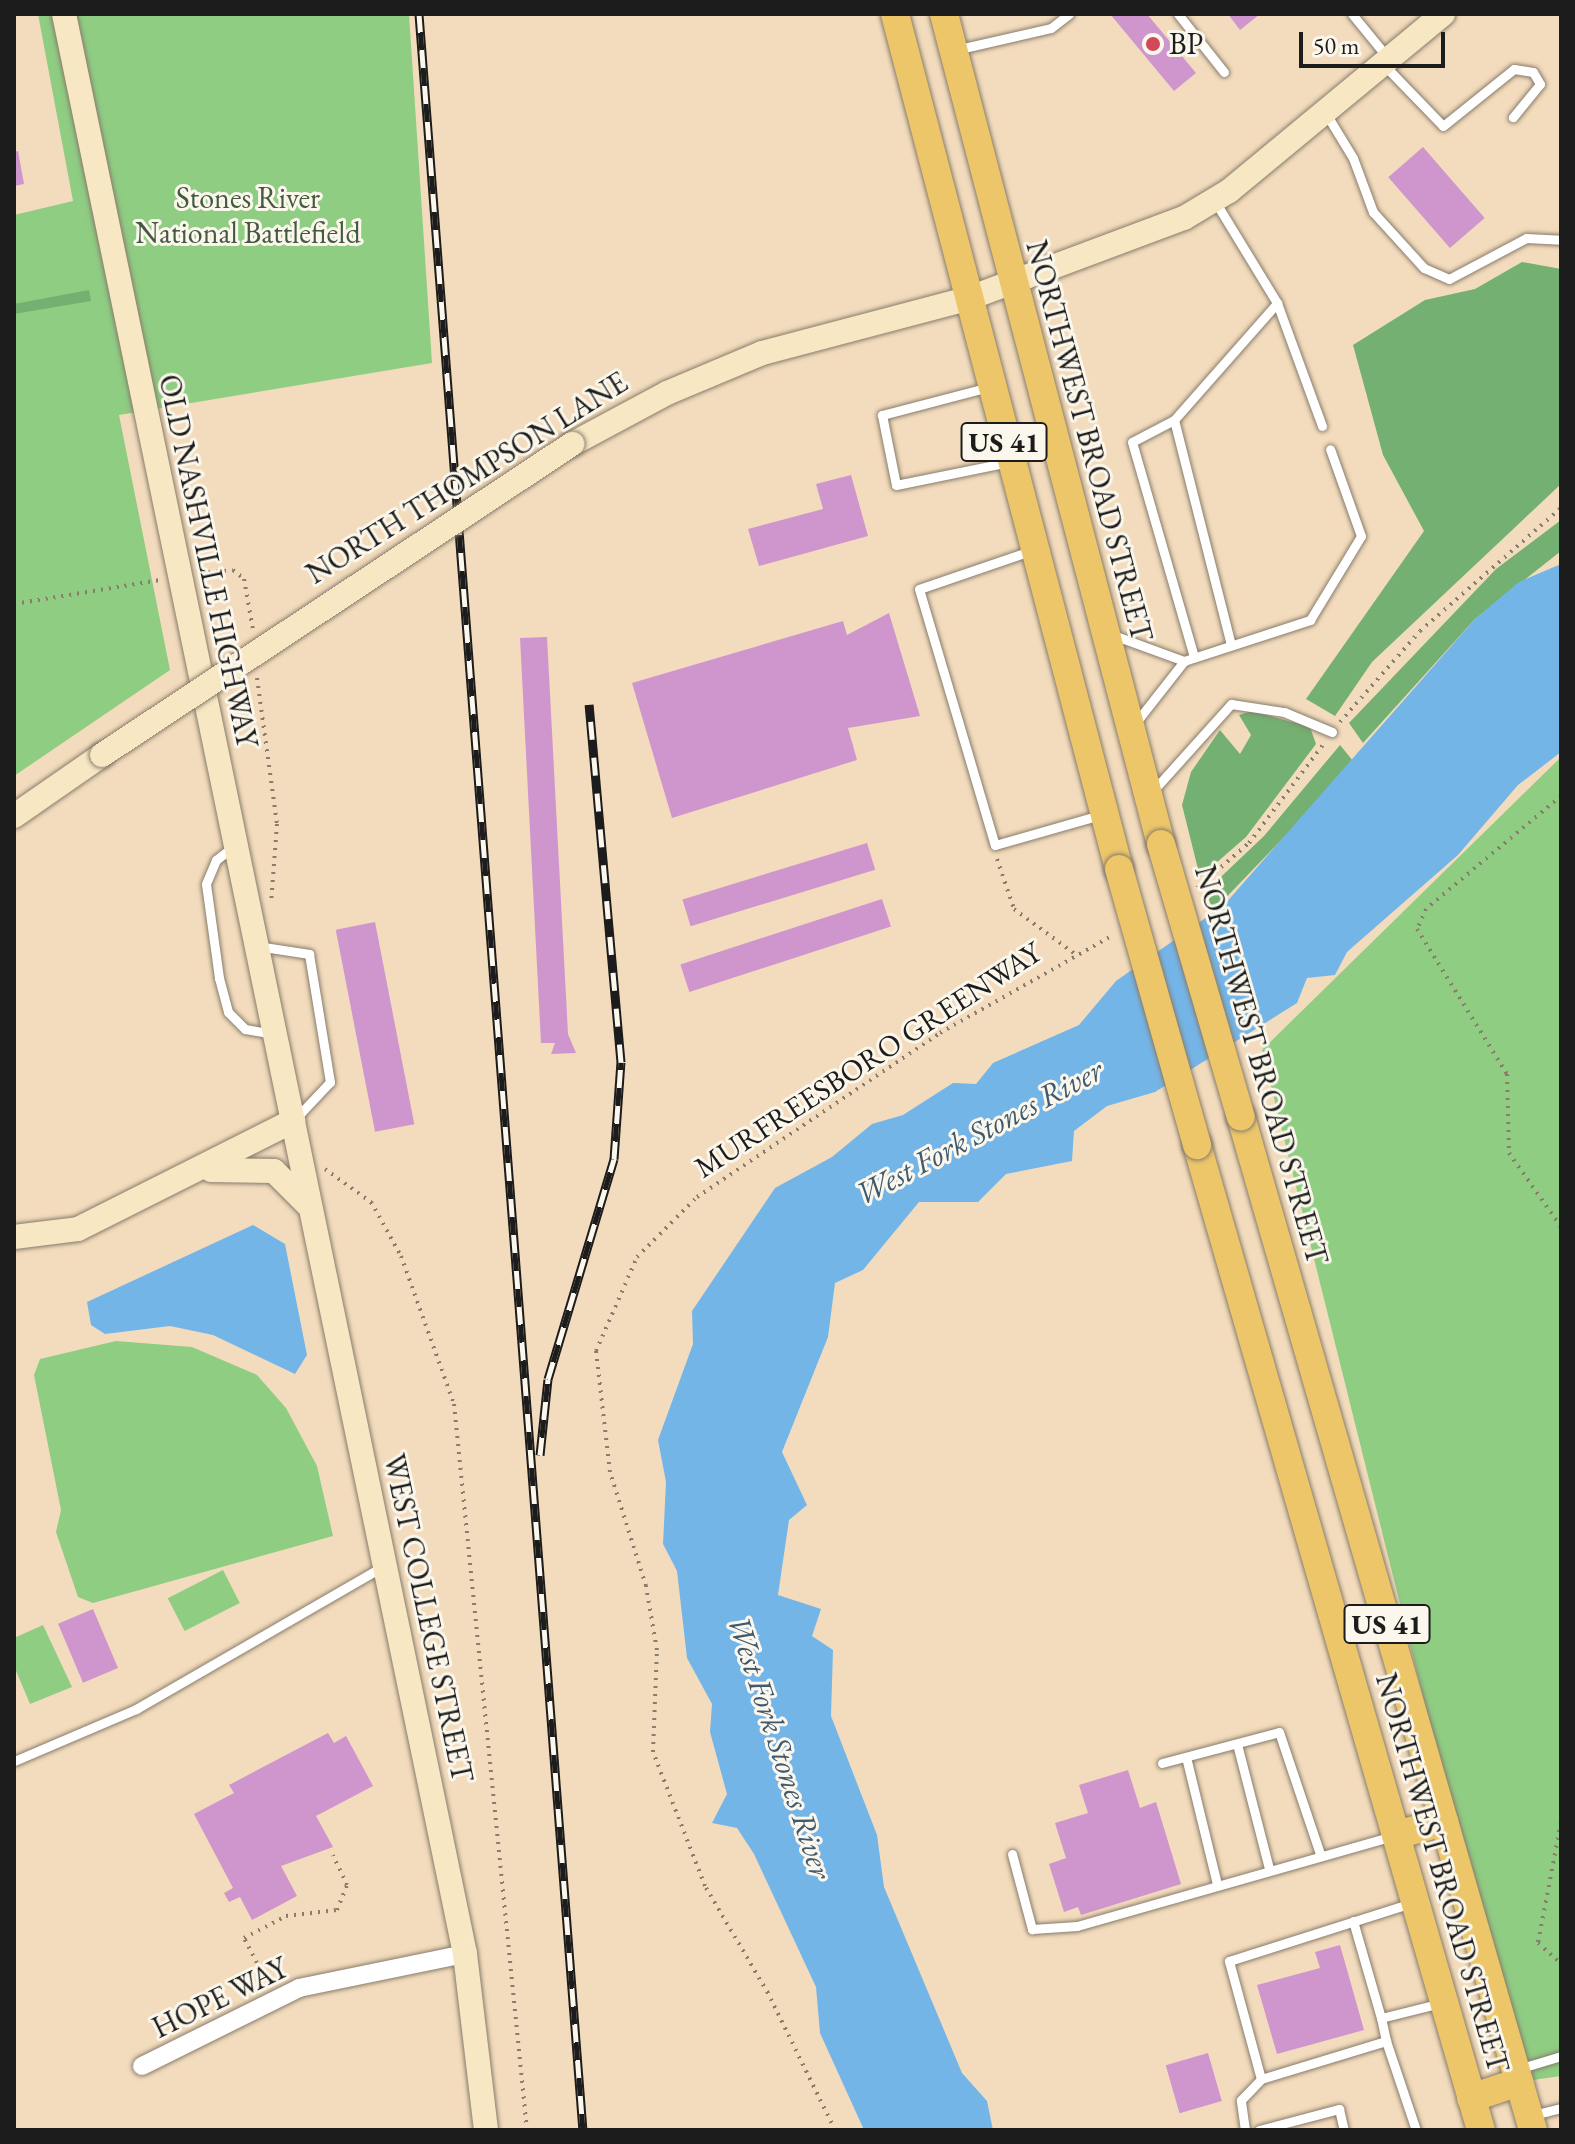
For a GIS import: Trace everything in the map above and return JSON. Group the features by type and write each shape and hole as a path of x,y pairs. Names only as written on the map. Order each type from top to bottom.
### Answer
{"main road":[{"name":"OLD NASHVILLE HIGHWAY","path":"64,14 234,846 264,945 272,1034 293,1121"},
{"name":"NORTHWEST BROAD STREET","path":"895,14 989,387 1119,869 1481,2130"},
{"name":"NORTHWEST BROAD STREET","path":"944,14 1011,281 1161,844 1531,2123"},
{"name":"NORTH THOMPSON LANE","path":"14,816 572,444 667,393 762,353 967,299 1011,281 1141,239 1214,200 1443,14"},
{"path":"14,1237 78,1229 293,1121"},
{"name":"WEST COLLEGE STREET","path":"293,1121 465,1954 486,2130"},
{"path":"193,1173 242,1165 274,1171 311,1210"},
{"path":"1396,1835 1444,1822"},
{"path":"1471,2098 1517,2076"}],"street":[{"name":"HOPE WAY","path":"142,2066 299,1988 465,1954"}],"lane":[{"path":"952,51 1051,28 1069,14"},
{"path":"1178,14 1224,72"},
{"path":"1352,14 1386,61 1443,126 1514,69 1533,72 1540,84 1513,117"},
{"path":"1325,112 1353,158 1373,212 1424,268 1449,279 1526,238 1561,240"},
{"path":"1214,200 1277,303 1322,426"},
{"path":"1189,659 1185,615 1132,442 1174,420 1277,303"},
{"path":"989,387 882,415 896,485 1009,462"},
{"path":"1174,420 1202,529 1203,554 1231,645"},
{"path":"1131,731 1155,689 1189,659 1310,620 1361,536 1330,449"},
{"path":"1171,459 1183,456"},
{"path":"1178,484 1189,480"},
{"path":"1186,512 1197,509"},
{"path":"1191,532 1202,529"},
{"path":"1033,550 919,589 995,845 1104,814"},
{"path":"1104,629 1189,659"},
{"path":"1148,796 1178,772 1231,704 1284,712 1332,732"},
{"path":"234,846 216,860 206,884 219,978 228,1012 245,1029 272,1034"},
{"path":"264,945 309,954 330,1082 293,1121"},
{"path":"14,1761 136,1709 385,1565"},
{"path":"1162,1763 1279,1732 1320,1854"},
{"path":"1237,1744 1269,1869"},
{"path":"1186,1757 1217,1884"},
{"path":"1012,1854 1032,1929 1077,1926 1320,1854 1396,1835"},
{"path":"1261,2079 1229,1961 1415,1902"},
{"path":"1353,1921 1386,2041 1416,2130"},
{"path":"1381,2018 1444,2002"},
{"path":"1245,2130 1241,2100 1261,2079 1386,2041"},
{"path":"1517,2076 1561,2056"},
{"path":"1531,2123 1561,2108"},
{"path":"1259,2130 1339,2109 1344,2130"}],"path":[{"path":"1191,892 1249,843 1332,732 1420,631 1561,508"},
{"path":"14,604 221,569 244,579 254,639"},
{"path":"256,668 277,824 264,945"},
{"path":"1561,796 1426,909 1417,929 1507,1074 1509,1153 1561,1227"},
{"path":"995,845 1014,909 1075,954"},
{"name":"MURFREESBORO GREENWAY","path":"835,2130 768,1993 705,1886 653,1752 657,1650 646,1586 610,1472 596,1351 637,1257 697,1197 940,1033 1075,954 1128,928"},
{"path":"322,1166 371,1202 401,1256 454,1404 527,2130"},
{"path":"1561,1822 1538,1943 1561,1964"},
{"path":"264,1977 244,1938 286,1916 337,1910 347,1885 333,1855"}],"green space":[{"name":"Stones River National Battlefield","path":"38,14 409,14 432,363 119,415 170,670 14,776 14,215 73,201"},
{"path":"1522,262 1561,269 1561,484 1372,662 1335,716 1306,699 1424,531 1383,455 1353,345 1425,300 1475,289"},
{"path":"89,290 91,301 14,314 14,304"},
{"path":"1561,520 1561,551 1475,619 1363,743 1349,723 1496,569"},
{"path":"1252,711 1310,727 1316,744 1246,837 1200,877 1182,805 1191,772 1220,730 1240,754 1251,735 1239,715"},
{"path":"1340,745 1353,761 1346,773 1213,911 1206,891 1264,836"},
{"path":"1561,757 1561,2076 1519,2082 1262,1050"},
{"path":"116,1341 192,1347 257,1375 286,1408 317,1466 333,1536 93,1603 78,1597 56,1532 61,1510 34,1375 40,1359"},
{"path":"223,1570 240,1603 185,1631 168,1598"},
{"path":"43,1625 72,1687 30,1704 14,1666 14,1638"}],"water":[{"name":"West Fork Stones River","path":"1561,564 1561,752 1518,785 1458,855 1347,952 1335,975 1307,978 1297,1003 1155,1092 1107,1106 1074,1131 1072,1161 1006,1174 978,1202 919,1202 863,1270 835,1283 828,1337 782,1452 807,1505 789,1520 778,1595 821,1609 812,1636 833,1650 831,1716 877,1835 884,1887 962,2073 987,2101 993,2130 864,2130 820,2033 816,1987 754,1854 737,1828 712,1823 727,1794 710,1732 712,1704 687,1658 677,1571 663,1544 666,1482 658,1440 693,1344 692,1311 775,1188 832,1157 872,1124 903,1115 953,1083 976,1084 993,1063 1079,1025 1116,981 1224,905 1475,619 1519,582"},
{"path":"253,1225 285,1244 307,1355 295,1374 213,1335 170,1326 105,1334 91,1325 87,1302"}],"building":[{"name":"BP","path":"1110,14 1147,14 1196,73 1174,91"},
{"path":"1228,14 1260,14 1240,30"},
{"path":"1423,147 1485,218 1450,248 1388,177"},
{"path":"18,151 24,184 14,186 14,152"},
{"path":"851,475 868,536 759,566 748,529 823,509 816,484"},
{"path":"889,613 920,716 848,728 857,760 672,818 632,683 843,621 847,635"},
{"path":"547,637 568,1034 576,1053 551,1054 555,1043 541,1043 520,638"},
{"path":"867,843 875,870 691,926 682,899"},
{"path":"882,899 891,927 689,992 680,965"},
{"path":"375,922 414,1124 375,1132 336,930"},
{"path":"93,1609 118,1668 83,1683 58,1624"},
{"path":"328,1733 334,1743 346,1736 373,1786 316,1816 333,1847 281,1866 297,1896 252,1920 240,1897 229,1902 224,1893 233,1888 194,1814 234,1793 229,1785"},
{"path":"1128,1770 1140,1808 1156,1802 1181,1884 1081,1915 1078,1907 1064,1912 1049,1864 1066,1858 1055,1823 1088,1813 1079,1785"},
{"path":"1340,1945 1364,2030 1277,2054 1257,1985 1320,1968 1315,1952"},
{"path":"1208,2053 1222,2101 1179,2113 1166,2065"}],"railway":[{"path":"419,14 583,2130"},
{"path":"540,1455 548,1379 614,1159 621,1062 589,704"}],"place":[{"name":"BP","path":"1153,44"}]}
